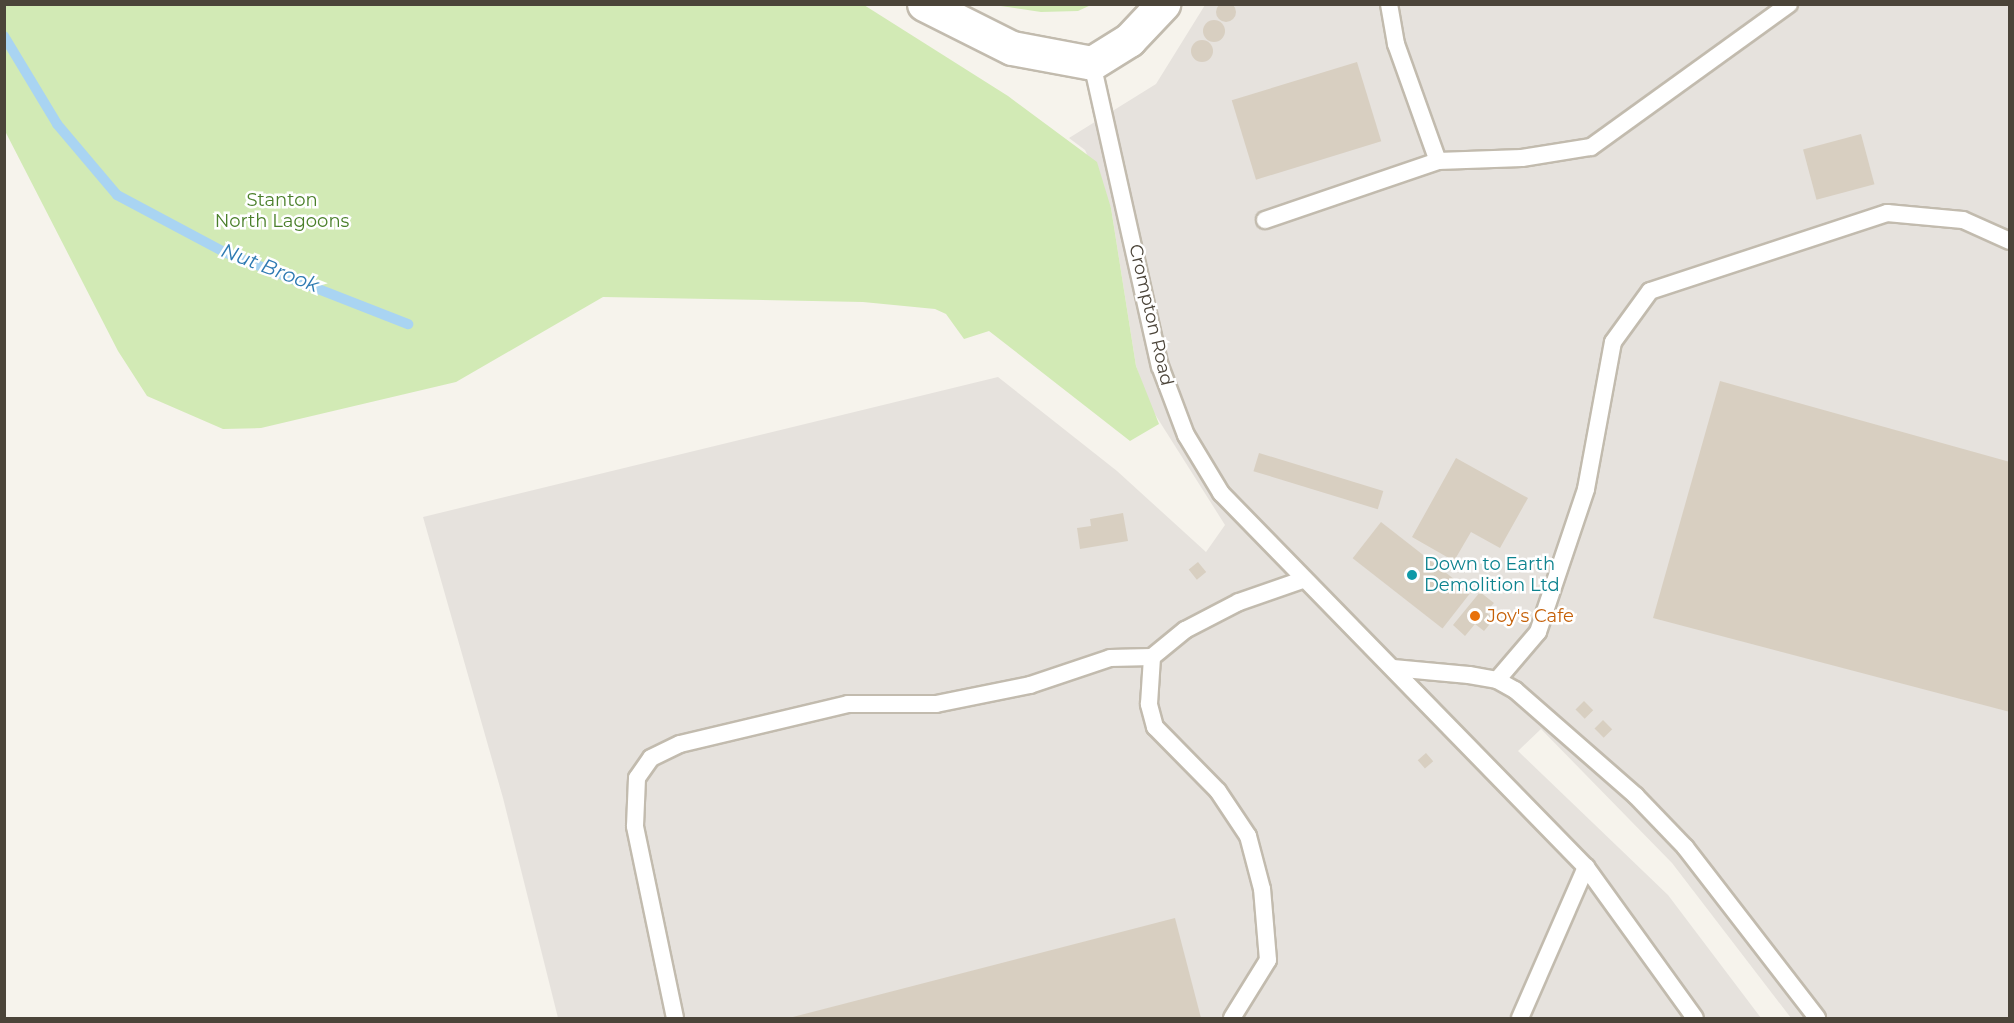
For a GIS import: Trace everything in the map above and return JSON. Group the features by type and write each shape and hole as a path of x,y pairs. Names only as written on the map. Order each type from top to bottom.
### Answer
{"street":[{"path":"924,4 963,27 1012,48 1092,63 1129,40 1163,4"}],"lane":[{"path":"1389,4 1396,44 1438,161"},
{"path":"1265,220 1438,161 1522,158 1591,147 1789,4"},
{"name":"Crompton Road","path":"1092,63 1160,366 1186,435 1221,493 1302,580 1393,668 1586,867 1695,1018"},
{"path":"1497,680 1538,632 1586,489 1613,342 1650,291 1887,213 1962,220 2010,241"},
{"path":"675,1018 635,826 637,778 651,758 680,744 848,704 936,704 1030,685 1110,658 1152,657 1185,630 1239,602 1302,580"},
{"path":"1152,657 1149,704 1155,728 1218,791 1248,836 1262,889 1268,960 1232,1018"},
{"path":"1393,668 1497,680 1566,733 1685,847 1817,1018"},
{"path":"1520,1018 1586,867"}],"shaded area":[{"path":"1205,5 2009,5 2009,1018 1791,1018 1672,863 1541,729 1518,751 1668,895 1761,1018 558,1018 503,798 423,517 998,377 1117,471 1206,552 1225,525 1151,408 1136,366 1111,208 1085,150 1069,138 1156,84"}],"green space":[{"name":"Stanton North Lagoons","path":"4,5 864,5 1008,96 1097,162 1111,208 1136,366 1159,424 1130,441 989,331 964,339 946,314 935,309 863,302 603,297 456,382 261,428 223,429 147,396 118,351 5,131"},
{"path":"994,5 1091,5 1078,11 1041,12"}],"building":[{"path":"1226,2 1233,5 1236,12 1233,19 1226,22 1219,19 1216,12 1219,5"},
{"path":"1214,20 1222,23 1225,31 1222,39 1214,42 1206,39 1203,31 1206,23"},
{"path":"1202,40 1210,43 1213,51 1210,59 1202,62 1194,59 1191,51 1194,43"},
{"path":"1357,62 1381,141 1256,180 1232,100"},
{"path":"1861,134 1874,184 1817,200 1803,150"},
{"path":"1720,381 2010,462 2010,712 1653,618"},
{"path":"1259,453 1383,491 1378,509 1253,471"},
{"path":"1456,458 1528,498 1500,548 1471,532 1454,561 1412,537"},
{"path":"1123,513 1128,541 1080,549 1077,528 1091,526 1090,519"},
{"name":"Down to Earth Demolition Ltd","path":"1381,522 1471,592 1443,628 1353,558"},
{"path":"1198,562 1206,572 1197,580 1189,570"},
{"name":"Joy's Cafe","path":"1480,592 1494,603 1486,612 1494,619 1484,631 1475,624 1465,636 1453,625"},
{"path":"1584,701 1593,710 1585,719 1576,709"},
{"path":"1603,720 1612,729 1604,738 1595,728"},
{"path":"1426,753 1433,761 1425,769 1418,760"},
{"path":"1175,918 1201,1018 789,1018"}],"waterway":[{"name":"Nut Brook","path":"4,36 57,124 117,195 224,252 408,324"}],"place":[{"name":"Down to Earth Demolition Ltd","path":"1412,575"},
{"name":"Joy's Cafe","path":"1475,616"}]}
